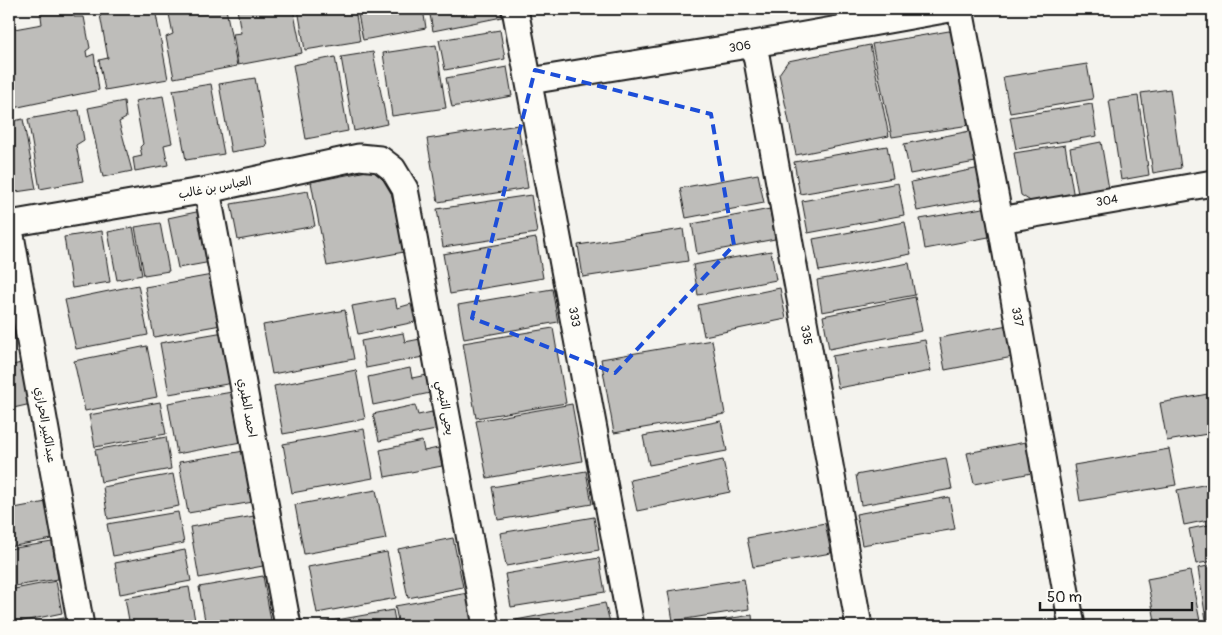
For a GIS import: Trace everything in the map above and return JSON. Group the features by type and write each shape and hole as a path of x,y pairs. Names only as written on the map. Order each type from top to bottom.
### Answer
{"street":[{"name":"333","path":"515,9 631,626"},
{"name":"306","path":"530,81 950,9"},
{"name":"337","path":"960,9 1000,220 1072,626"},
{"name":"335","path":"754,44 859,626"},
{"name":"العباس بن غالب","path":"9,224 207,190 358,157 380,159 393,169 405,189"},
{"name":"304","path":"1000,220 1213,183"},
{"name":"يحيى التيمي","path":"405,189 486,626"},
{"name":"احمد الطبري","path":"207,190 288,626"},
{"name":"عبدالكبير الحرازي","path":"9,224 81,626"}],"highlighted area":[{"path":"535,70 711,114 734,245 615,373 472,318"}],"building":[{"path":"40,9 72,9 74,17 84,17 90,48 86,51 87,57 94,54 99,90 9,109 9,30 42,24"},
{"path":"113,9 155,9 168,79 105,90 99,60 108,58 100,15 113,12"},
{"path":"168,9 226,9 237,66 174,78 166,37 173,34"},
{"path":"237,9 293,9 302,53 238,65 233,34 241,33"},
{"path":"298,9 355,9 360,41 305,50"},
{"path":"357,9 423,9 426,28 363,40"},
{"path":"429,9 500,9 502,17 433,31"},
{"path":"500,30 505,59 445,70 439,40"},
{"path":"949,31 962,41 976,124 892,137 872,44"},
{"path":"436,45 446,108 392,116 383,53"},
{"path":"870,45 889,136 796,155 779,74 788,61"},
{"path":"373,52 387,124 354,131 341,57"},
{"path":"335,57 348,131 306,139 293,65"},
{"path":"1087,64 1093,99 1010,113 1003,77"},
{"path":"507,67 512,96 452,107 446,78"},
{"path":"255,78 267,146 231,152 219,84"},
{"path":"211,84 224,154 186,160 173,90"},
{"path":"1170,89 1181,168 1153,173 1141,93"},
{"path":"163,96 172,143 164,145 168,165 135,171 133,158 142,156 140,147 143,144 135,101"},
{"path":"1138,96 1149,175 1121,180 1109,100"},
{"path":"124,101 126,118 119,122 132,171 103,177 88,108"},
{"path":"1092,104 1097,136 1016,149 1010,117"},
{"path":"79,110 84,140 76,145 83,181 40,189 28,119"},
{"path":"23,119 36,189 9,193 9,122"},
{"path":"518,125 528,188 438,202 427,139"},
{"path":"975,130 981,161 910,174 904,144"},
{"path":"1101,142 1109,189 1078,194 1070,148"},
{"path":"1065,145 1074,198 1035,204 1021,195 1014,153"},
{"path":"887,146 893,178 800,194 794,162"},
{"path":"985,167 991,197 917,211 911,182"},
{"path":"372,170 390,186 404,252 327,266 311,182"},
{"path":"758,174 764,203 686,218 680,188"},
{"path":"898,183 904,215 808,233 802,201"},
{"path":"308,191 315,226 238,240 231,204"},
{"path":"531,195 537,233 443,247 437,209"},
{"path":"988,207 994,236 925,249 920,219"},
{"path":"770,209 775,239 697,254 692,224"},
{"path":"201,211 211,262 178,268 168,218"},
{"path":"905,222 911,254 819,271 813,239"},
{"path":"160,223 169,271 144,275 135,227"},
{"path":"133,227 142,275 117,280 108,232"},
{"path":"683,229 688,261 583,277 578,245"},
{"path":"102,231 110,282 72,288 64,237"},
{"path":"536,238 543,278 450,294 443,254"},
{"path":"771,251 776,280 698,295 693,265"},
{"path":"909,263 915,295 822,312 817,280"},
{"path":"212,275 221,325 154,337 145,287"},
{"path":"138,285 148,335 76,349 65,300"},
{"path":"780,288 786,319 704,336 698,305"},
{"path":"552,289 558,322 464,339 458,305"},
{"path":"915,297 922,331 829,349 823,316"},
{"path":"395,298 397,308 411,304 415,322 358,334 352,306"},
{"path":"345,310 354,359 272,374 263,325"},
{"path":"1013,324 1018,356 945,370 939,338"},
{"path":"553,328 566,403 476,418 463,343"},
{"path":"224,332 233,383 169,394 160,343"},
{"path":"403,333 405,342 420,339 423,357 366,368 361,341"},
{"path":"712,340 725,414 614,433 601,359"},
{"path":"925,340 931,371 838,388 832,356"},
{"path":"147,346 157,397 85,411 74,361"},
{"path":"21,363 31,404 9,409 9,366"},
{"path":"410,368 412,378 427,375 430,393 373,405 368,377"},
{"path":"356,370 365,419 283,434 274,386"},
{"path":"232,392 241,442 177,454 168,403"},
{"path":"1213,393 1213,433 1167,441 1160,403"},
{"path":"160,402 166,434 95,447 89,415"},
{"path":"572,404 582,461 487,478 476,421"},
{"path":"415,405 418,415 432,412 436,430 379,441 373,414"},
{"path":"721,421 727,451 649,465 643,436"},
{"path":"364,429 373,478 292,493 283,444"},
{"path":"166,437 171,469 101,482 95,450"},
{"path":"422,441 424,451 438,448 442,466 385,477 380,450"},
{"path":"1031,441 1037,472 974,484 967,453"},
{"path":"1169,449 1176,485 1080,501 1074,465"},
{"path":"244,451 253,502 188,513 179,462"},
{"path":"946,458 952,489 861,505 856,475"},
{"path":"723,460 730,492 637,511 630,480"},
{"path":"586,471 592,504 498,520 492,487"},
{"path":"173,474 179,506 108,519 103,487"},
{"path":"1213,483 1213,519 1184,525 1177,490"},
{"path":"376,490 386,539 304,554 295,505"},
{"path":"949,497 955,529 862,545 856,514"},
{"path":"46,502 52,539 9,547 9,509"},
{"path":"178,512 184,543 113,556 107,524"},
{"path":"254,516 263,566 199,578 190,527"},
{"path":"594,517 599,550 506,566 500,533"},
{"path":"825,523 831,553 753,567 747,538"},
{"path":"1213,524 1213,561 1196,564 1189,529"},
{"path":"453,538 463,587 408,598 398,549"},
{"path":"52,542 58,579 9,587 9,549"},
{"path":"185,550 191,581 120,594 115,563"},
{"path":"387,552 396,598 317,613 308,567"},
{"path":"599,558 605,592 511,607 505,574"},
{"path":"1213,565 1213,626 1207,626 1198,568"},
{"path":"1190,571 1201,626 1156,626 1147,579"},
{"path":"263,576 272,626 206,626 199,587"},
{"path":"744,579 749,609 673,621 668,591"},
{"path":"56,581 62,613 9,624 9,590"},
{"path":"189,587 196,626 130,626 125,598"},
{"path":"468,593 474,626 399,626 395,606"},
{"path":"605,603 611,626 517,626 516,620"},
{"path":"393,610 396,626 320,626 320,623"},
{"path":"752,615 753,626 681,626"},
{"path":"64,618 65,626 19,626"}]}
